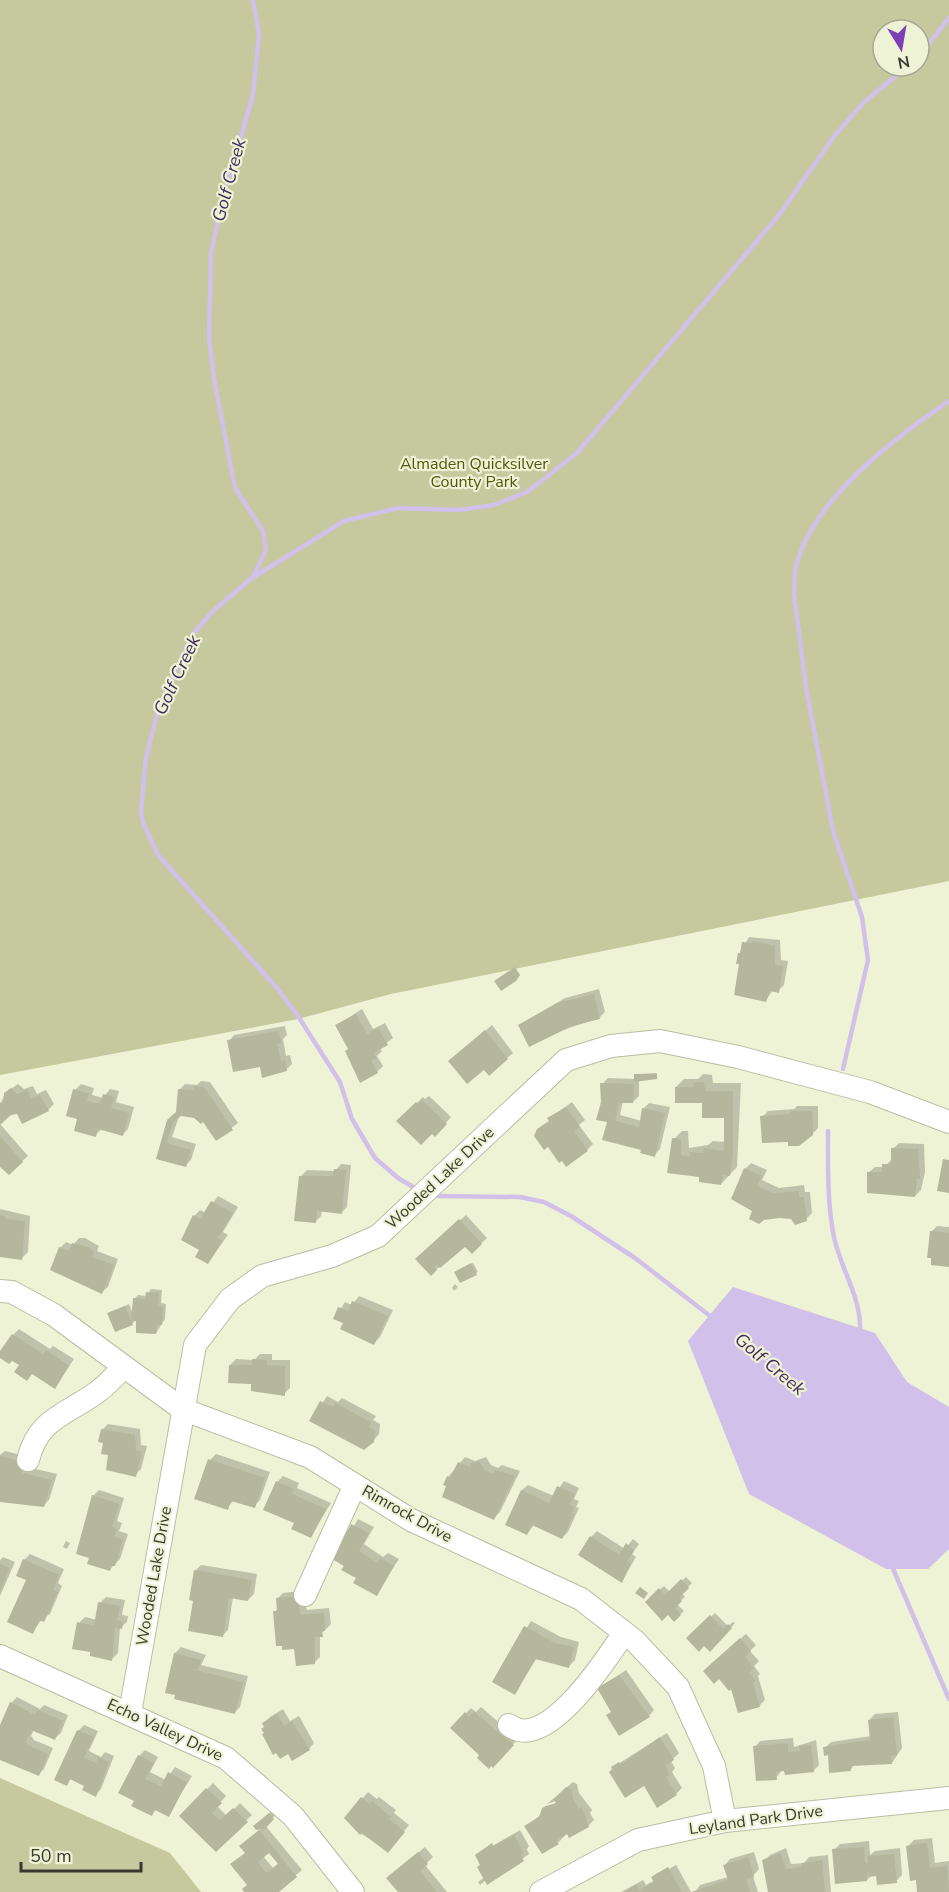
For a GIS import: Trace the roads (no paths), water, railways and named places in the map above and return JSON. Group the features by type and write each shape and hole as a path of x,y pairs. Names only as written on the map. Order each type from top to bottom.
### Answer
{"street":[{"name":"Wooded Lake Drive","path":"130,1713 195,1345 230,1299 262,1276 332,1256 378,1236 566,1060 611,1046 660,1041 738,1058 870,1092 949,1122"},
{"name":"Rimrock Drive","path":"0,1291 12,1292 54,1315 182,1409 310,1457 411,1520 581,1599 624,1633 678,1687 714,1766 725,1821"},
{"path":"28,1460 42,1429 97,1392 124,1367"},
{"path":"305,1595 355,1485"},
{"path":"509,1725 519,1731 534,1728 572,1702 587,1686 624,1633"},
{"name":"Echo Valley Drive","path":"0,1656 226,1758 293,1816 353,1892"},
{"name":"Leyland Park Drive","path":"541,1892 638,1840 725,1821 949,1798"}],"water":[{"path":"733,1287 875,1333 907,1382 949,1407 949,1549 928,1569 886,1569 749,1494 688,1341"}],"waterway":[{"name":"Golf Creek","path":"253,0 259,34 253,95 223,197 211,253 209,339 214,379 235,488 263,531 266,550 253,577 213,611 193,634 159,707 146,757 141,811 143,823 158,855 277,988 298,1016 340,1082 352,1119 375,1158 398,1178 415,1188"},
{"path":"931,41 949,18"},
{"path":"254,577 344,521 398,508 459,510 494,505 527,492 577,453 779,215 835,135 863,103 893,78"},
{"path":"843,1069 868,960 862,917 833,831 806,687 794,594 795,569 805,541 819,517 837,494 881,452 949,401"},
{"path":"828,1131 828,1184 834,1237 858,1308 860,1333"},
{"name":"Golf Creek","path":"438,1196 520,1197 544,1202 571,1216 635,1258 714,1319"},
{"name":"Golf Creek","path":"891,1564 949,1699"}],"park label":[{"name":"Almaden Quicksilver County Park","path":"474,473"}]}
